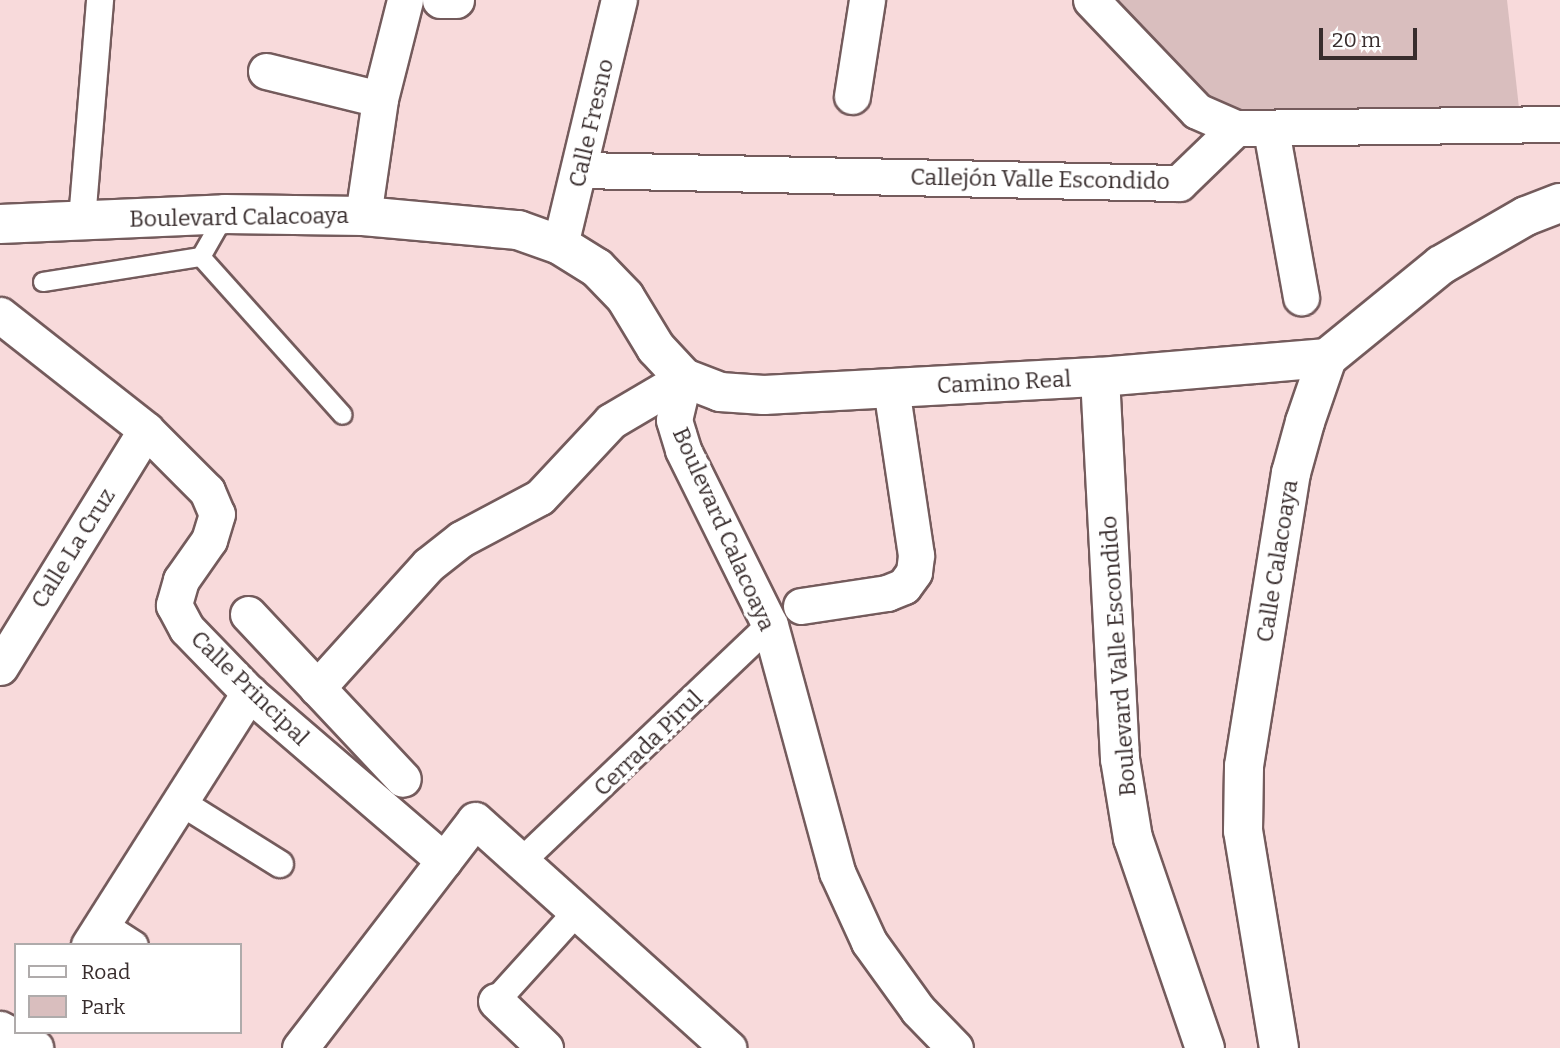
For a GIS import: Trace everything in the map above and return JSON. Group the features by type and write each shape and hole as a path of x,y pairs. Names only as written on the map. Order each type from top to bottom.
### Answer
{"street":[{"path":"82,220 100,0"},
{"path":"363,216 380,99 405,0"},
{"path":"440,0 456,0"},
{"name":"Calle Fresno","path":"560,245 582,170 619,0"},
{"path":"852,96 867,0"},
{"path":"1091,0 1197,111 1236,128 1271,130 1560,124"},
{"path":"266,71 380,99"},
{"name":"Callejón Valle Escondido","path":"582,170 1179,183 1236,128"},
{"path":"1271,130 1301,297"},
{"path":"1327,358 1441,265 1526,216 1560,203"},
{"name":"Boulevard Calacoaya","path":"0,224 225,214 363,216 518,230 560,245 597,268 625,297 656,348 684,379 674,420 683,450 770,625 837,872 869,942 918,1010 955,1048"},
{"name":"Calle Principal","path":"0,316 146,430 207,491 217,514 209,540 181,580 174,605 187,629 248,693 444,861"},
{"name":"Camino Real","path":"684,379 720,393 764,395 1100,377 1327,358"},
{"name":"Calle Calacoaya","path":"1279,1048 1242,831 1244,766 1291,473 1327,358"},
{"name":"Boulevard Valle Escondido","path":"1100,377 1120,759 1133,838 1205,1048"},
{"path":"317,688 428,565 461,539 540,496 611,421 684,379"},
{"path":"801,606 887,593 904,586 914,572 916,555 891,388"},
{"name":"Calle La Cruz","path":"0,667 146,430"},
{"path":"248,614 403,779"},
{"name":"Cerrada Pirul","path":"523,860 770,625"},
{"path":"128,943 95,934 248,693"},
{"path":"179,801 280,864"},
{"path":"300,1048 475,820 523,860 575,914 728,1048"},
{"path":"545,1048 496,1001 575,914"},
{"path":"0,1029 36,1042"}],"lane":[{"path":"201,257 225,214"},
{"path":"43,282 201,257"},
{"path":"201,257 343,415"}],"green space":[{"path":"1094,0 1507,0 1520,117 1236,128"}]}
